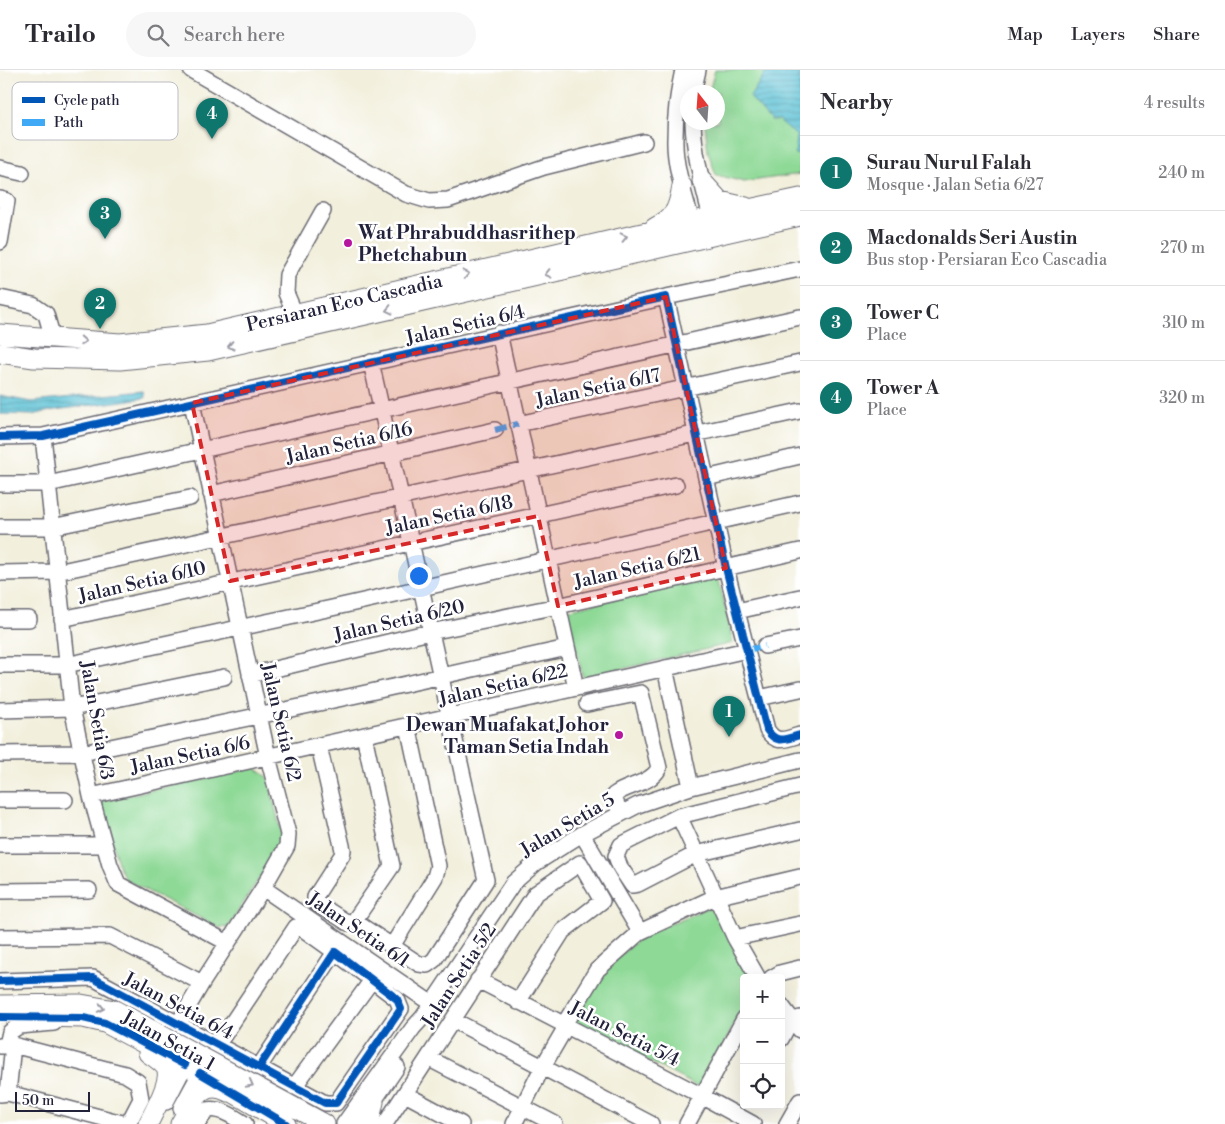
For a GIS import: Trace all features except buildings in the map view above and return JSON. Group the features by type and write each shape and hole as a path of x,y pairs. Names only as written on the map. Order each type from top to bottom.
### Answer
{"main road":[{"path":"700,173 720,200 754,208"},
{"path":"649,231 666,220 678,208 680,178"},
{"name":"Persiaran Eco Cascadia","path":"0,334 120,343 207,334 649,231 702,222 800,198"},
{"name":"Persiaran Eco Cascadia","path":"0,353 34,358 120,360 208,351 800,216"},
{"path":"668,246 685,241 702,222 717,232 734,232"},
{"name":"Jalan Setia 1","path":"0,1005 81,1004 114,1010 286,1124"},
{"name":"Jalan Setia 1","path":"0,1017 83,1018 105,1023 196,1063 325,1124"},
{"path":"105,1023 162,1064 167,1070 167,1082 148,1124"},
{"path":"180,1124 198,1093 212,1088 224,1090 286,1124"},
{"path":"369,1124 374,1102"}],"street":[{"path":"191,70 406,194 429,201 448,200 544,168 644,142"},
{"path":"684,70 678,90 674,140 680,178 702,222"},
{"path":"695,85 698,70"},
{"path":"674,140 694,130 700,173 702,222"},
{"path":"0,168 22,173"},
{"path":"680,178 700,173"},
{"path":"0,199 7,201 0,242"},
{"path":"295,314 286,292 287,275 323,211"},
{"name":"Jalan Setia 6/4","path":"0,437 43,436 499,333 800,269"},
{"path":"666,297 726,568 766,730 772,738 779,740 800,735"},
{"path":"0,298 33,304 46,314 53,339"},
{"path":"0,484 48,484 800,317"},
{"path":"499,333 576,688"},
{"path":"319,746 343,850 342,855 315,897 315,902 348,923 354,922 419,964 427,965 434,960 486,880 370,362"},
{"name":"Jalan Setia 6/17","path":"518,424 800,363"},
{"name":"Jalan Setia 6/2","path":"178,1024 263,888 287,846 288,834 268,757 192,403"},
{"path":"0,573 57,572 800,411"},
{"name":"Jalan Setia 6/16","path":"211,494 495,430"},
{"name":"Jalan Setia 6/3","path":"43,436 72,708 91,796 104,845 118,884 228,943"},
{"path":"706,478 800,456"},
{"name":"Jalan Setia 6/18","path":"230,581 676,485"},
{"path":"0,527 52,527 190,498"},
{"path":"0,665 66,665 548,560 800,502"},
{"name":"Jalan Setia 6/21","path":"558,606 800,550"},
{"name":"Jalan Setia 6/10","path":"62,619 230,581"},
{"path":"737,611 800,597"},
{"name":"Jalan Setia 6/20","path":"250,675 430,632 558,606"},
{"path":"0,619 29,619"},
{"path":"765,646 800,639"},
{"path":"0,754 82,753 567,648"},
{"name":"Jalan Setia 6/22","path":"268,757 747,650"},
{"path":"665,668 691,787"},
{"path":"0,710 72,708 224,677"},
{"path":"759,698 800,689"},
{"path":"587,704 641,693 658,768 656,774 647,780 614,794 621,814"},
{"path":"392,946 435,877 438,866 408,726"},
{"path":"650,733 677,727"},
{"path":"354,922 392,866 364,735"},
{"name":"Jalan Setia 6/6","path":"91,796 268,757"},
{"name":"Jalan Setia 5","path":"344,1124 413,1028 424,1017 513,883 536,863 582,834 638,805 691,787 800,760"},
{"path":"800,786 680,816 621,845 616,856 620,867 632,885 638,884 696,854 800,830"},
{"path":"0,800 65,800"},
{"path":"680,816 734,938 756,974"},
{"path":"582,834 640,932"},
{"path":"0,845 104,845"},
{"name":"Jalan Setia 5/2","path":"385,1124 535,894 580,864 602,901 563,931 518,1002"},
{"path":"514,1124 542,1068 597,970 640,932 715,897 800,878"},
{"name":"Jalan Setia 6/1","path":"263,888 432,1004"},
{"path":"0,891 89,890"},
{"path":"734,938 800,924"},
{"path":"218,1044 296,928 300,927 372,980 294,1086"},
{"path":"0,937 110,936 202,983"},
{"path":"259,1067 336,952"},
{"path":"777,974 800,968"},
{"name":"Jalan Setia 6/4","path":"0,981 94,978 325,1103 336,1103 401,1009 397,1000 372,980"},
{"name":"Jalan Setia 5/4","path":"478,980 702,1096 746,1116"},
{"path":"785,1010 797,1023 785,1035"},
{"name":"Jalan Setia 5","path":"358,1124 420,1031 424,1017"},
{"path":"7,1045 125,1074 138,1082 141,1099 127,1124 4,1094 7,1045 10,1032 19,1026 64,1022 71,1018"},
{"path":"453,1020 651,1124"},
{"path":"687,1124 740,1026"},
{"path":"428,1058 555,1124"},
{"path":"154,1124 196,1063"},
{"path":"173,1124 196,1063"},
{"path":"405,1094 461,1124"},
{"path":"787,1124 800,1101"},
{"path":"200,1119 207,1110 213,1109 219,1110 245,1124"}],"highlighted area":[{"path":"666,297 726,568 558,606 538,516 230,581 192,403"}],"green space":[{"path":"715,70 800,70 800,174 744,182 716,175 708,152 706,130 725,130 725,85 711,85"},
{"path":"712,576 719,581 733,643 583,678 567,610"},
{"path":"255,768 268,777 283,841 228,927 220,928 126,880 119,867 101,801"},
{"path":"714,905 748,974 740,974 740,1013 700,1088 576,1023 600,973 642,936"}],"water":[{"path":"770,70 800,70 800,154 795,154 797,136 779,121 771,121 750,97 765,73"},
{"path":"144,391 145,398 55,410 32,415 0,414 0,396 31,402"}],"marked path":[{"path":"495,430 518,424"},
{"path":"747,650 765,646"}],"cycle path":[{"path":"0,437 43,436 666,297 726,568 767,730 774,738 782,740 800,735"},
{"path":"0,981 93,978 325,1103 336,1103 401,1009 397,999 335,952 259,1067"},
{"path":"0,1017 83,1018 105,1023 185,1065"},
{"path":"200,1073 286,1124"}],"place":[{"name":"Tower A","path":"212,139"},
{"name":"Tower C","path":"105,239"},
{"name":"Wat Phrabuddhasrithep Phetchabun","path":"348,243"},
{"name":"Macdonalds Seri Austin","path":"100,329"},
{"name":"Dewan Muafakat Johor Taman Setia Indah","path":"619,735"},
{"name":"Surau Nurul Falah","path":"729,737"}]}
